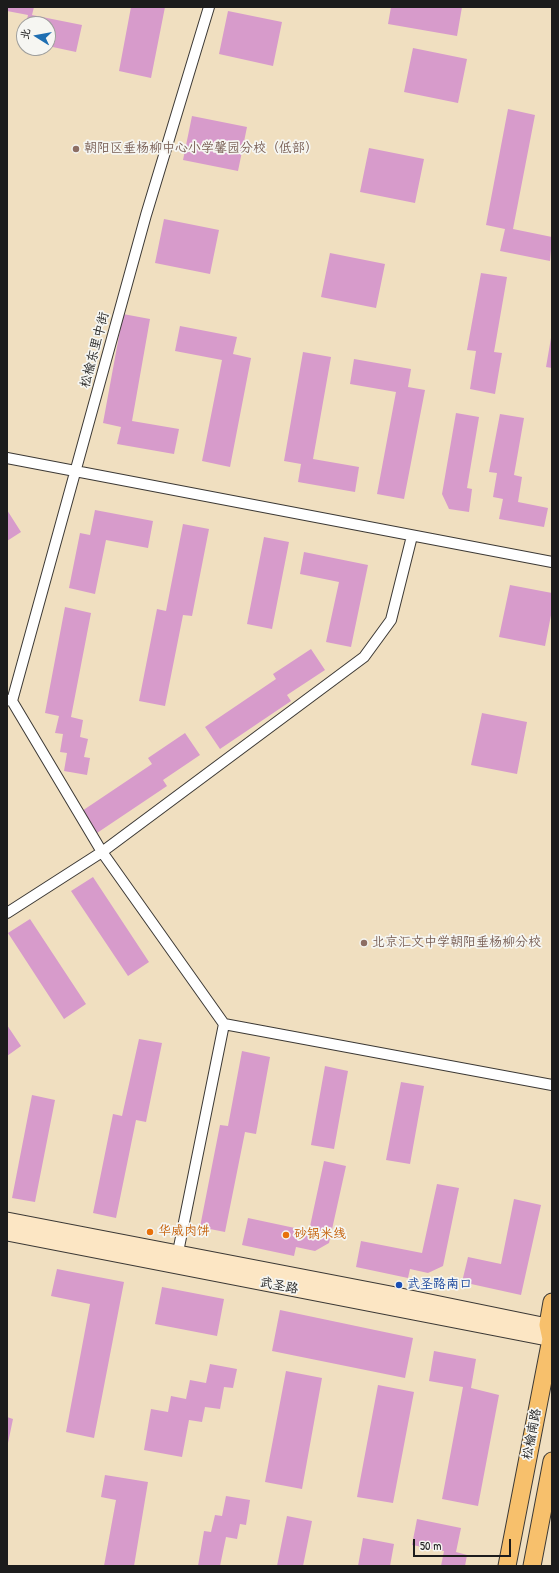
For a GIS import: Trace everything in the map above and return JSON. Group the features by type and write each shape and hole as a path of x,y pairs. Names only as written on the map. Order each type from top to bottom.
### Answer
{"main road":[{"name":"松榆南路","path":"507,1566 551,1333 552,1302"},
{"name":"松榆南路","path":"532,1566 552,1461"}],"street":[{"name":"松榆东里中街","path":"10,700 146,215 209,7"},
{"path":"7,458 552,562"},
{"path":"7,913 102,852 364,657 391,620 412,536"},
{"path":"10,700 102,852 224,1024 552,1085"},
{"path":"178,1252 224,1024"},
{"name":"武圣路","path":"7,1231 178,1252 551,1333"},
{"name":"武圣路","path":"7,1231 551,1333"}],"building":[{"path":"7,7 34,7 32,15 37,16 28,16 7,11"},
{"path":"131,7 165,7 151,78 119,71"},
{"path":"391,7 462,7 457,36 388,24"},
{"path":"228,11 282,22 273,66 219,54"},
{"path":"56,20 82,25 76,52 56,48"},
{"path":"413,48 467,59 458,103 404,92"},
{"path":"508,109 535,115 513,229 552,237 550,261 500,251 505,229 486,225"},
{"path":"192,116 247,127 238,171 183,160"},
{"path":"369,148 424,159 415,203 360,192"},
{"path":"164,219 219,230 210,274 155,263"},
{"path":"330,253 385,264 376,308 321,297"},
{"path":"481,273 507,277 494,352 502,353 495,394 470,389 476,351 467,350"},
{"path":"123,314 150,319 132,421 179,429 174,454 117,444 121,427 103,423"},
{"path":"180,326 237,337 233,354 251,358 230,467 202,461 222,360 175,351"},
{"path":"552,338 552,368 546,367"},
{"path":"303,352 331,357 313,459 359,467 355,492 298,482 301,464 284,461"},
{"path":"354,359 411,369 408,387 425,390 404,499 377,494 396,392 350,384"},
{"path":"456,413 479,417 467,488 472,489 469,512 449,509 442,494"},
{"path":"500,414 524,418 514,475 522,477 518,502 548,508 544,527 499,519 503,499 493,497 497,473 489,472"},
{"path":"7,510 21,532 7,541"},
{"path":"95,510 153,521 148,548 106,540 95,594 69,588 80,533 90,535"},
{"path":"183,524 209,529 192,616 183,615 165,706 139,701 157,609 166,611"},
{"path":"264,537 289,542 272,629 247,624"},
{"path":"304,552 368,565 351,647 326,642 339,582 300,574"},
{"path":"510,585 552,593 552,610 545,646 499,637"},
{"path":"65,607 91,613 71,717 83,720 80,737 88,739 84,757 90,758 87,775 64,771 67,753 60,752 63,734 55,733 59,716 45,713"},
{"path":"311,649 325,670 287,695 291,701 220,749 205,727 276,679 273,674"},
{"path":"482,713 527,722 517,774 471,765"},
{"path":"185,733 200,755 163,780 167,786 97,833 82,811 152,764 148,758"},
{"path":"93,877 149,962 128,976 71,891"},
{"path":"30,919 86,1004 64,1019 8,933"},
{"path":"7,1025 21,1046 7,1056"},
{"path":"139,1039 162,1043 146,1122 136,1120 116,1218 93,1213 113,1114 122,1116"},
{"path":"242,1051 270,1057 256,1134 245,1132 225,1232 200,1227 220,1125 228,1126"},
{"path":"325,1066 348,1071 334,1149 311,1145"},
{"path":"401,1082 424,1086 410,1164 386,1160"},
{"path":"32,1095 55,1100 35,1202 12,1198"},
{"path":"324,1161 346,1166 329,1243 315,1251 296,1247 294,1256 242,1245 248,1218 309,1231"},
{"path":"437,1184 459,1188 443,1266 428,1273 410,1269 408,1278 356,1267 361,1241 422,1253"},
{"path":"514,1199 541,1205 521,1295 462,1282 468,1257 501,1264"},
{"path":"57,1269 124,1282 94,1438 66,1432 90,1304 51,1296"},
{"path":"162,1287 224,1299 217,1336 155,1324"},
{"path":"280,1310 413,1338 405,1378 272,1351"},
{"path":"434,1351 476,1359 471,1388 499,1395 478,1506 442,1499 463,1387 429,1381"},
{"path":"210,1364 237,1369 233,1388 224,1387 220,1409 205,1407 202,1422 189,1420 182,1457 144,1450 151,1409 168,1412 171,1396 186,1399 190,1380 206,1383"},
{"path":"286,1371 322,1378 302,1489 265,1482"},
{"path":"378,1385 414,1392 393,1503 357,1497"},
{"path":"7,1417 13,1419 8,1443 7,1443"},
{"path":"105,1475 148,1482 134,1566 104,1566 116,1500 101,1497"},
{"path":"226,1496 250,1500 246,1525 240,1524 237,1539 226,1537 220,1566 198,1566 204,1531 211,1532 215,1515 222,1516"},
{"path":"287,1516 312,1521 303,1566 277,1566"},
{"path":"417,1519 461,1528 456,1552 467,1555 465,1566 441,1566 444,1551 412,1545"},
{"path":"363,1538 394,1544 390,1566 358,1566"}],"place":[{"name":"朝阳区垂杨柳中心小学馨园分校（低部）","path":"76,149"},
{"name":"北京汇文中学朝阳垂杨柳分校","path":"364,943"},
{"name":"华威肉饼","path":"150,1232"},
{"name":"砂锅米线","path":"286,1235"},
{"name":"武圣路南口","path":"399,1285"}]}
